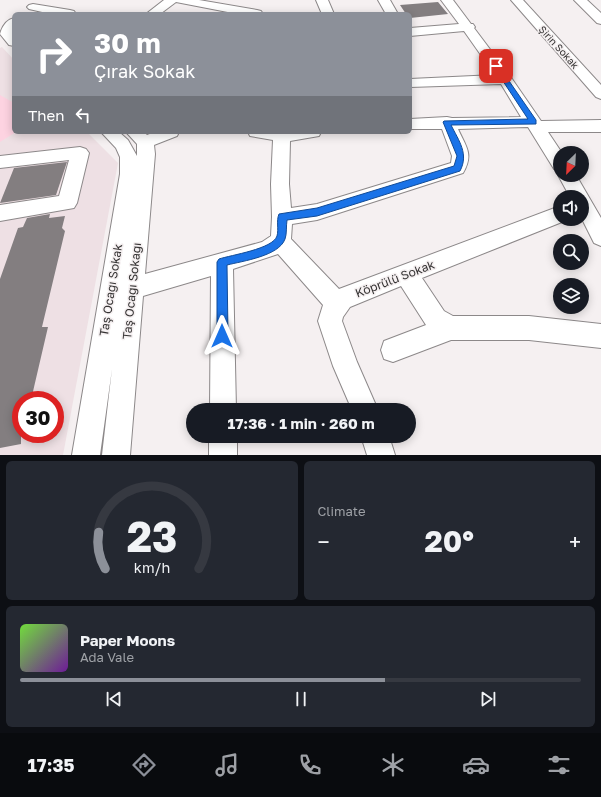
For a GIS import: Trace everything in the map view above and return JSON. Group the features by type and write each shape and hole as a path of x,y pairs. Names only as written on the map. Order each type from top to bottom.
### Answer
{"street":[{"path":"35,9 54,0"},
{"path":"155,12 171,0"},
{"path":"180,0 246,12"},
{"path":"322,0 327,12"},
{"path":"384,0 391,12"},
{"path":"447,0 505,79 553,153"},
{"name":"Şirin Sokak","path":"517,0 601,94"},
{"path":"580,0 601,20"},
{"path":"35,9 56,12"},
{"path":"412,32 469,28"},
{"path":"412,83 505,79"},
{"path":"282,217 317,212 457,168 460,163 461,156 447,122"},
{"path":"412,124 447,122 601,126"},
{"name":"Taş Ocağı Sokak","path":"86,455 129,174 130,157 122,144 111,134"},
{"path":"140,137 159,134"},
{"path":"269,134 282,136 298,134"},
{"path":"133,288 267,250 276,245 281,238 282,217 280,184 282,136"},
{"name":"Taş Ocağı Sokağı","path":"116,455 146,154 140,137"},
{"path":"0,162 80,152 67,203 0,212"},
{"path":"589,215 601,238"},
{"name":"Köprülü Sokak","path":"338,304 342,299 553,217"},
{"path":"279,241 338,304 332,312 330,321 346,366 362,403"},
{"path":"222,262 223,403"},
{"path":"406,274 436,319 451,328"},
{"path":"393,350 451,328 529,328 601,336"},
{"path":"223,443 223,455"},
{"path":"377,443 381,455"}],"shaded area":[{"path":"2,47 12,58 12,134 89,134 118,163 63,455 0,455 0,48"},
{"path":"0,95 12,102 13,134 0,142"}],"building":[{"path":"438,2 448,14 412,18 412,12 405,12 400,5"},
{"path":"67,162 56,195 0,203 14,168"},
{"path":"50,214 49,218 65,216 62,228 65,231 42,327 48,327 33,391 12,391 12,443 21,444 0,448 0,279 18,228 23,227 27,218"}],"route":[{"path":"222,336 222,262 267,250 276,245 281,238 282,217 317,212 457,168 460,163 461,156 447,122 533,122 496,66"}]}
